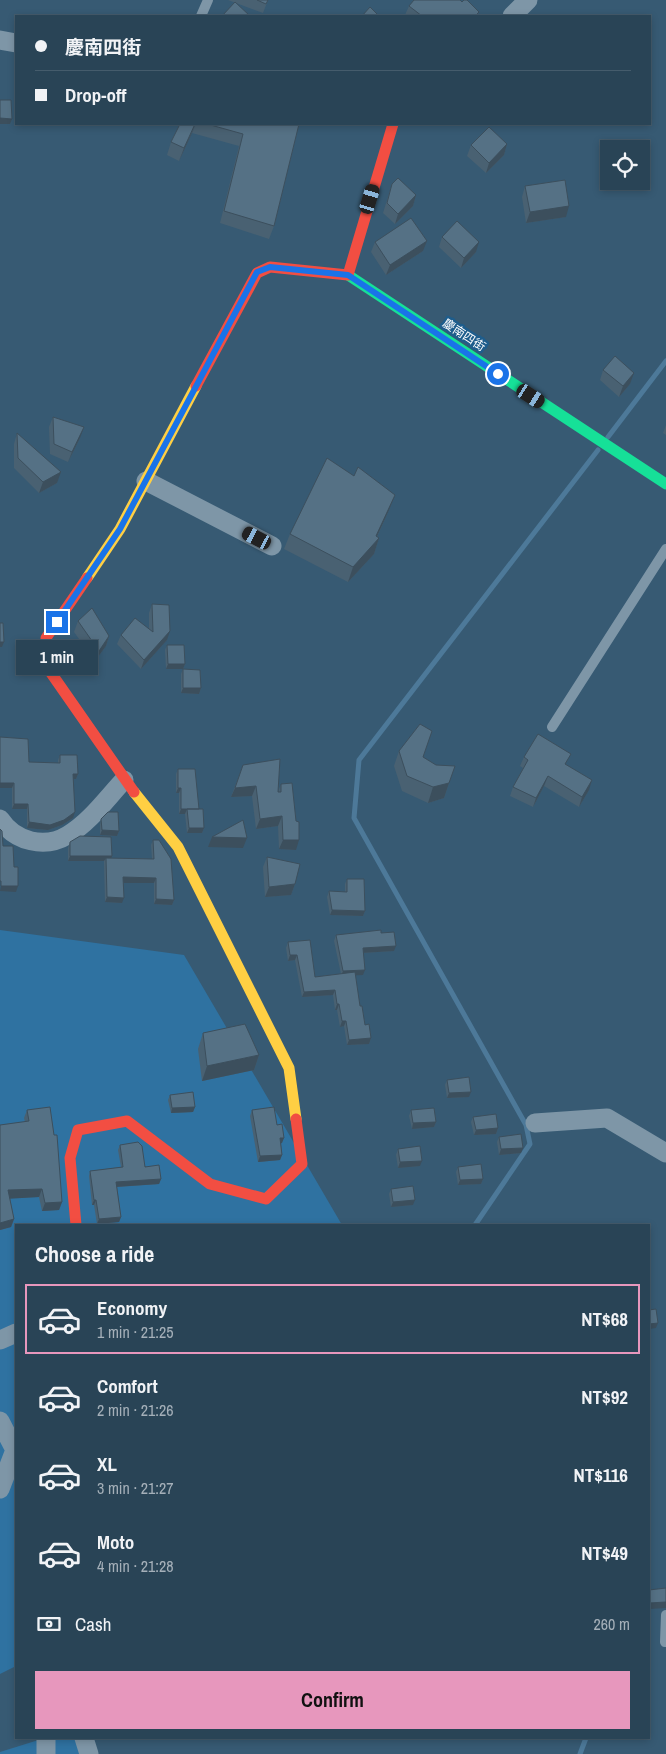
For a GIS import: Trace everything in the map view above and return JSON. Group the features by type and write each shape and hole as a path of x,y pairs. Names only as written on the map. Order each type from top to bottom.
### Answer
{"street":[{"path":"513,15 528,0"},
{"path":"0,40 15,43"},
{"path":"76,1224 70,1158 78,1130 127,1120 210,1184 266,1199 302,1164 289,1068 178,847 124,780 49,670 46,638 120,529 257,272 270,267 348,275 393,125"},
{"name":"慶南四街","path":"348,275 666,484"},
{"path":"146,481 272,546"},
{"path":"0,819 11,832 32,842 59,839 82,824 124,780"},
{"path":"535,1123 607,1118 666,1154"},
{"path":"0,1340 15,1334"},
{"path":"0,1420 15,1450 0,1490"},
{"path":"46,1739 46,1754"},
{"path":"84,1739 89,1754"}],"lane":[{"path":"201,15 208,0"},
{"path":"552,727 666,549"},
{"path":"665,1642 666,1615"}],"shaded area":[{"path":"0,930 184,955 341,1224 15,1224 15,1666 0,1674"},
{"path":"42,1739 89,1739 91,1754 0,1754 0,1752"}],"building":[{"path":"257,0 268,0 266,4"},
{"path":"414,0 460,0 462,2 467,0 479,12 476,15 421,15 409,6"},
{"path":"235,2 249,15 223,15"},
{"path":"370,7 378,15 363,15"},
{"path":"0,100 11,100 12,119 0,118"},
{"path":"180,125 195,125 184,148 171,142"},
{"path":"211,125 299,125 274,226 224,211 243,134"},
{"path":"489,127 507,144 489,163 471,145"},
{"path":"398,178 416,195 398,214 387,203 392,184"},
{"path":"565,180 569,206 530,212 525,186"},
{"path":"411,218 427,241 390,265 375,242"},
{"path":"457,221 479,242 464,258 442,237"},
{"path":"615,356 634,373 623,386 603,370"},
{"path":"53,417 84,427 72,452 54,444"},
{"path":"17,433 61,472 43,482 18,458"},
{"path":"327,458 354,476 358,467 395,495 376,536 379,538 353,567 290,534"},
{"path":"152,604 169,605 170,631 144,660 121,635 135,618 153,632"},
{"path":"92,608 109,636 99,651 78,621"},
{"path":"0,623 3,623 4,642 0,642"},
{"path":"167,645 184,645 185,664 168,664"},
{"path":"183,669 200,670 201,688 183,688"},
{"path":"420,724 432,731 423,757 436,765 455,766 449,783 433,787 407,776 399,751"},
{"path":"538,734 571,754 565,764 592,780 582,797 548,776 536,798 513,787 528,760 524,757"},
{"path":"0,737 28,739 29,762 60,763 60,755 77,755 78,774 73,774 75,812 64,820 50,825 29,822 28,804 14,804 14,783 0,783"},
{"path":"280,759 278,792 281,792 281,784 292,783 296,821 299,822 299,840 283,840 282,816 260,819 256,786 235,788 243,765"},
{"path":"178,769 195,769 199,809 181,809 181,788 178,788"},
{"path":"187,809 203,809 204,828 189,828"},
{"path":"108,812 118,812 119,831 102,830 101,819"},
{"path":"243,820 247,838 212,837"},
{"path":"0,829 2,831 3,846 13,846 14,867 18,867 18,886 1,886"},
{"path":"80,836 111,837 112,856 70,856 70,842"},
{"path":"153,840 159,840 171,859 174,900 156,899 156,878 123,877 124,898 107,897 106,858 154,859"},
{"path":"267,857 300,864 295,884 269,887"},
{"path":"347,879 364,879 365,911 332,910 329,891 347,892"},
{"path":"381,930 381,933 394,932 396,946 363,948 365,970 343,971 336,935"},
{"path":"310,940 315,977 355,972 360,1006 362,1006 365,1025 369,1024 371,1038 349,1040 346,1021 342,1021 335,990 304,992 297,955 290,955 288,942"},
{"path":"245,1024 259,1055 207,1066 203,1033"},
{"path":"469,1077 471,1092 449,1093 447,1080"},
{"path":"193,1092 195,1107 172,1108 170,1095"},
{"path":"50,1107 54,1135 57,1135 62,1202 45,1203 42,1189 8,1190 14,1219 0,1223 0,1125 29,1121 27,1110"},
{"path":"274,1107 277,1125 282,1124 284,1138 280,1138 282,1155 260,1156 252,1110"},
{"path":"434,1108 436,1122 413,1123 411,1110"},
{"path":"496,1114 498,1128 476,1130 473,1117"},
{"path":"521,1134 523,1148 501,1149 499,1137"},
{"path":"138,1142 142,1146 145,1167 159,1165 161,1179 116,1182 121,1217 99,1219 90,1171 123,1167 120,1145"},
{"path":"420,1146 422,1161 400,1162 398,1149"},
{"path":"481,1164 483,1179 460,1180 458,1167"},
{"path":"413,1186 415,1200 393,1202 391,1189"},
{"path":"656,1309 658,1323 650,1324 650,1310"},
{"path":"666,1588 666,1602 650,1603 650,1590"}],"waterway":[{"path":"608,437 666,361"},
{"path":"476,1224 530,1144 526,1125 354,818 359,760 598,450"},
{"path":"580,1754 586,1739"}],"traffic: fast":[{"path":"348,275 666,484"}],"traffic: slow":[{"path":"87,578 120,529 196,386"},
{"path":"134,792 178,847 289,1068 296,1119"}],"traffic: jam":[{"path":"196,386 257,273 270,267 348,275 393,125"},
{"path":"87,578 46,638 49,670 134,792"},
{"path":"76,1224 70,1158 78,1130 127,1121 210,1184 266,1199 302,1164 296,1119"}],"route":[{"path":"57,622 120,529 257,272 270,267 348,275 498,374"}]}
